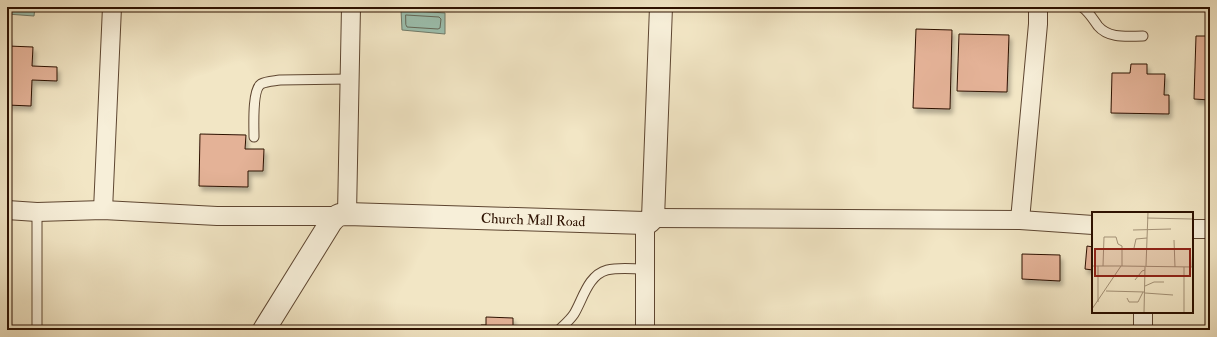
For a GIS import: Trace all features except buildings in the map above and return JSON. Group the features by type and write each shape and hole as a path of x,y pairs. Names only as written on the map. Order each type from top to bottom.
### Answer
{"street":[{"path":"103,210 112,7"},
{"path":"264,330 341,215 349,80 351,7"},
{"path":"645,330 645,269 661,7"},
{"path":"1020,220 1038,24 1038,7"},
{"path":"7,210 37,212 103,210 218,216 341,215"},
{"name":"Church Mall Road","path":"341,215 649,221"},
{"path":"649,221 1020,220 1092,225"},
{"path":"1193,229 1210,229"},
{"path":"1143,313 1143,330"}],"lane":[{"path":"1082,7 1107,34 1143,36"},
{"path":"254,138 255,95 257,88 261,84 280,80 349,80"},
{"path":"37,212 37,330"},
{"path":"559,330 574,315 588,287 598,275 606,270 645,269"}],"water":[{"path":"7,7 35,7 34,16 7,14"},
{"path":"401,10 445,13 445,34 402,30"}]}
